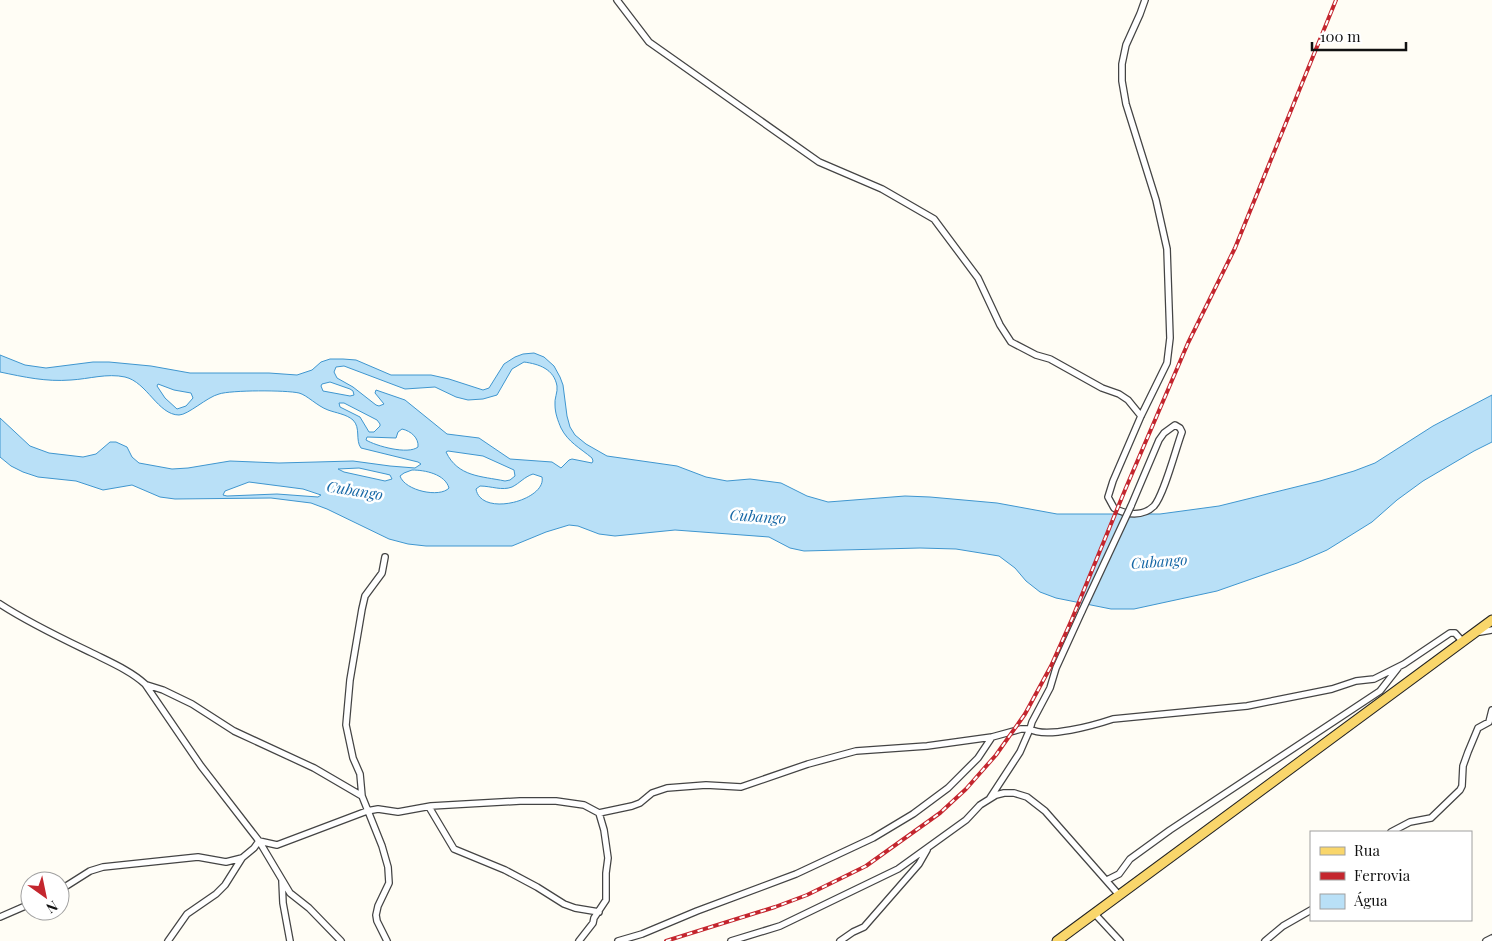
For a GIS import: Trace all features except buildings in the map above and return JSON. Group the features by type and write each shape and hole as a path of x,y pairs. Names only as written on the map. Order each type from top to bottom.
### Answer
{"main road":[{"path":"1057,941 1492,620"}],"street":[{"path":"617,0 649,42 819,162 882,189 934,219 978,278 1000,325 1011,342 1036,355 1056,362 1102,388 1128,400 1141,416"},
{"path":"990,798 1017,757 1032,722 1050,688 1056,668 1082,611 1131,506 1159,440 1164,433 1177,425 1182,432 1155,505 1146,512 1138,514 1130,514 1117,510 1109,500 1109,492 1141,416 1167,363 1170,338 1167,249 1156,200 1130,123 1123,93 1122,64 1126,45 1145,0"},
{"path":"386,557 382,573 366,596 348,690 346,730 353,758 360,774 362,796 382,846 388,867 389,883 376,914 387,941"},
{"path":"0,604 36,626 118,666 140,679 201,766 259,841 290,892 309,908 341,941"},
{"path":"259,841 277,845 378,809 398,812 429,807 520,801 556,801 584,805 599,813 632,806 640,803 652,793 667,788 706,785 741,787 808,764 856,752 927,746 992,737 1021,729 1030,729 1038,733 1051,732 1099,724 1113,719 1248,706 1332,689 1356,681 1374,679 1400,667 1447,634 1455,633 1467,639 1484,631 1492,630"},
{"path":"1107,880 1119,874 1130,859 1170,830 1380,691 1400,667"},
{"path":"146,685 158,688 192,704 234,731 314,768 362,796"},
{"path":"1393,831 1410,822 1431,818 1460,790 1465,760 1478,728 1488,722 1492,710"},
{"path":"618,941 642,934 796,874 872,838 913,814 948,788 978,758 992,737"},
{"path":"731,941 780,926 898,870 966,820 980,805 990,798 1004,793 1014,793 1027,797 1045,811 1119,895"},
{"path":"429,807 454,849 475,856 505,870 564,904 599,912"},
{"path":"579,941 593,923 594,918 606,900 608,858 604,830 599,813"},
{"path":"168,941 187,914 216,894 242,858 259,841"},
{"path":"840,941 864,927 919,864 928,848"},
{"path":"70,884 90,871 103,867 198,857 226,862 242,858"},
{"path":"282,880 283,903 290,941"},
{"path":"0,917 20,908"},
{"path":"1265,941 1283,926 1310,911"},
{"path":"1094,913 1120,941"},
{"path":"1486,941 1492,938"}],"water":[{"name":"Cubango","path":"534,353 544,357 554,366 563,385 570,427 575,435 586,444 607,456 677,466 706,477 727,481 750,479 781,483 807,496 828,502 905,496 930,497 997,503 1057,514 1160,514 1219,506 1320,481 1375,463 1433,426 1492,395 1492,442 1423,481 1372,522 1327,550 1297,563 1217,591 1134,609 1111,609 1056,598 1040,592 1026,581 1015,568 999,556 956,549 804,551 790,548 769,537 675,530 615,536 599,534 578,526 569,525 512,546 426,546 389,539 311,503 271,498 175,499 160,497 132,485 103,490 76,481 38,477 11,466 0,457 0,418 30,446 49,453 83,457 96,454 110,442 116,442 127,447 132,457 139,463 172,469 230,461 279,463 353,461 415,468 421,464 361,448 358,441 357,427 353,420 324,408 299,393 259,391 219,394 179,415 165,410 140,385 125,377 105,376 44,380 26,377 0,372 0,355 25,365 46,368 93,362 109,362 151,366 190,373 297,375 312,370 321,362 330,359 343,359 356,360 391,375 431,375 483,390 489,388 504,364 523,354","holes":["524,362 545,368 553,375 557,386 555,408 561,428 571,441 592,458 592,463 572,459 561,468 552,462 510,459 479,438 447,434 405,400 376,390 375,393 384,404 376,405 353,387 337,378 334,372 336,367 344,366 405,389 435,387 456,397 468,400 483,399 497,395 512,369","330,382 350,389 354,395 350,396 323,391 321,386","158,384 174,390 191,393 193,398 186,406 177,409 165,398 157,386","339,403 344,403 377,420 380,426 374,432 369,432 360,417 340,407","402,429 414,435 418,447 407,450 392,449 366,440 367,437 396,438 398,432","448,451 483,456 514,470 515,476 505,481 479,476 464,471 451,460 446,452","359,468 390,475 392,479 385,481 338,469","412,470 428,472 443,479 449,488 445,491 431,493 408,486 400,476","533,474 542,477 541,485 525,499 513,502 489,503 480,498 476,489 480,486 508,488","249,482 303,489 321,495 318,497 277,494 223,495 225,491"]}],"railway":[{"path":"666,941 775,907 807,895 866,866 940,813 966,789 996,755 1025,714 1051,666 1188,343 1235,248 1336,0"}]}
